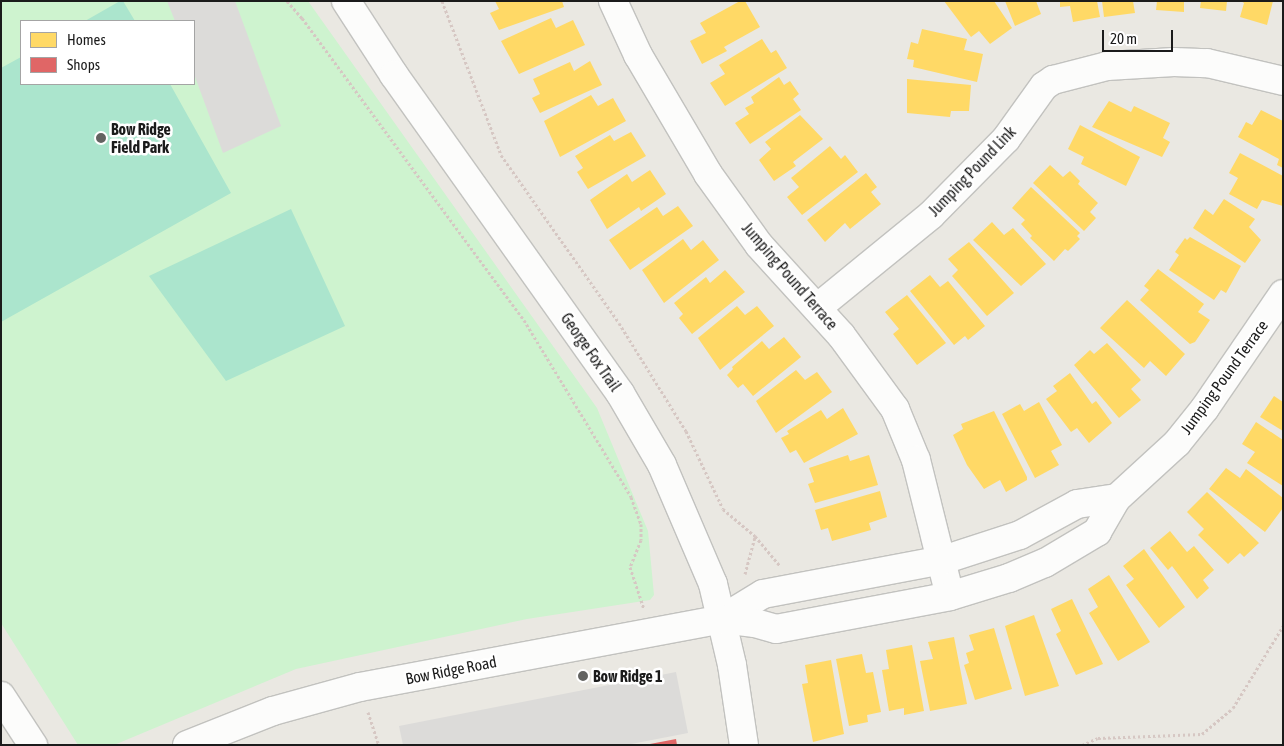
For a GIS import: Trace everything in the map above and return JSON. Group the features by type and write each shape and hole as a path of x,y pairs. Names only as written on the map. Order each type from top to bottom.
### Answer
{"street":[{"name":"George Fox Trail","path":"346,1 394,74 630,409 678,498 713,584 722,619 744,745"},
{"name":"Jumping Pound Terrace","path":"613,1 638,54 708,174 759,245 817,308 862,361 895,409 916,460 943,560 950,596"},
{"name":"Jumping Pound Link","path":"817,308 931,215 1006,139 1044,86 1053,80 1107,66 1174,62 1206,63 1283,81"},
{"name":"Jumping Pound Terrace","path":"722,619 755,623 776,630 950,596 1009,578 1071,549 1097,532 1117,498 1171,448 1205,408 1283,294"},
{"path":"722,619 763,594 943,560 1020,535 1077,504 1117,498"},
{"name":"Bow Ridge Road","path":"187,745 274,711 360,688 722,619"},
{"path":"1,696 33,745"}],"path":[{"path":"287,1 302,18 524,320 631,497 641,524 641,540 630,567 644,610"},
{"path":"442,1 501,155 634,348 686,431 723,509 755,536 797,587"},
{"path":"745,575 755,536"},
{"path":"1082,745 1098,738 1202,734 1233,708 1283,626"},
{"path":"368,712 379,745"}],"green space":[{"name":"Bow Ridge Field Park","path":"1,1 308,1 597,408 648,531 654,595 650,600 527,619 296,669 114,745 78,745 1,623"},
{"path":"123,1 134,20 87,20"},
{"name":"Bow Ridge Field Park","path":"20,58 20,85 171,85 231,193 1,322 1,68"},
{"path":"291,209 345,326 226,381 149,276"}],"shaded area":[{"path":"167,1 235,1 281,126 223,153 195,77 195,20 175,20"},
{"path":"676,672 688,733 626,745 403,745 399,726"}],"building: Homes":[{"path":"495,1 562,1 564,7 499,30 490,13 499,9"},
{"path":"740,1 745,1 760,27 724,47 727,51 702,64 690,41 706,33 700,23"},
{"path":"944,1 994,1 1012,28 990,44 979,31 971,37"},
{"path":"1005,1 1036,1 1041,14 1015,26"},
{"path":"1060,1 1097,1 1100,17 1073,22 1070,6 1060,7"},
{"path":"1102,1 1133,1 1135,13 1104,17"},
{"path":"1157,1 1184,1 1184,12 1156,10"},
{"path":"1201,1 1227,1 1226,11 1200,8"},
{"path":"1241,1 1273,1 1267,25 1240,17 1244,3"},
{"path":"551,18 556,28 573,20 585,45 519,74 501,41"},
{"path":"922,29 967,39 964,50 983,54 977,82 913,67 914,60 907,59 911,42 918,44"},
{"path":"762,39 771,53 776,50 787,68 725,106 710,83 725,74 719,65"},
{"path":"590,61 602,85 540,113 532,98 540,94 533,79 570,62 574,71"},
{"path":"779,77 784,85 790,81 799,94 793,99 801,110 750,144 735,123 749,114 745,108 754,103 751,97"},
{"path":"907,79 971,85 969,111 951,111 950,117 907,113"},
{"path":"591,95 598,106 613,98 626,121 560,157 544,121"},
{"path":"1109,101 1131,112 1134,106 1170,123 1163,138 1170,142 1162,157 1092,127"},
{"path":"1261,110 1283,121 1283,168 1277,165 1279,159 1238,137 1246,122 1252,125"},
{"path":"800,115 823,139 793,162 796,166 774,181 759,160 771,149 765,142"},
{"path":"1080,125 1140,157 1126,186 1081,164 1084,157 1068,149"},
{"path":"631,132 646,156 588,189 577,172 583,168 575,156 610,135 614,141"},
{"path":"830,146 841,159 845,155 858,172 802,215 787,197 799,187 791,178"},
{"path":"1240,153 1283,176 1283,206 1262,200 1257,209 1229,194 1238,178 1229,173"},
{"path":"1050,165 1063,177 1070,171 1080,181 1078,184 1098,203 1090,212 1096,218 1084,231 1033,183"},
{"path":"650,170 666,194 641,211 639,207 607,229 590,200 627,174 632,182"},
{"path":"866,173 877,187 871,192 881,204 850,229 845,223 825,242 807,220"},
{"path":"1031,187 1080,233 1077,236 1080,239 1068,251 1065,249 1054,261 1030,238 1032,236 1021,224 1025,220 1012,208"},
{"path":"1224,199 1255,219 1249,227 1261,240 1245,263 1193,228 1205,209 1213,215"},
{"path":"678,206 693,226 630,270 609,240 657,207 663,216"},
{"path":"992,222 1004,235 1013,228 1046,264 1021,286 973,240"},
{"path":"1190,237 1241,266 1226,293 1221,290 1214,300 1169,270 1179,255 1175,252 1185,238 1187,240"},
{"path":"683,239 691,250 703,240 719,260 664,303 642,270"},
{"path":"969,242 1014,293 987,316 952,276 958,270 948,259"},
{"path":"1158,269 1204,304 1198,312 1210,320 1195,342 1190,344 1140,300 1149,290 1144,286"},
{"path":"725,270 745,292 692,334 679,318 683,314 674,303 706,277 710,283"},
{"path":"930,275 940,287 948,281 985,326 968,340 965,336 954,345 910,291"},
{"path":"907,295 946,343 917,365 893,334 899,329 885,312"},
{"path":"1127,300 1185,354 1166,376 1150,361 1144,368 1100,328"},
{"path":"737,306 745,315 757,306 774,326 720,370 698,338"},
{"path":"784,337 801,357 753,396 743,384 738,388 727,375 733,369 732,367 762,341 769,349"},
{"path":"1107,343 1141,380 1131,389 1141,400 1119,418 1074,365 1090,350 1094,354"},
{"path":"796,370 805,380 817,372 832,392 776,433 756,401"},
{"path":"1070,373 1092,404 1096,401 1112,423 1089,443 1077,428 1071,432 1046,399 1057,391 1053,386"},
{"path":"1274,396 1283,402 1283,431 1260,417"},
{"path":"1039,402 1062,445 1051,451 1059,465 1035,478 1002,414 1020,404 1024,411"},
{"path":"843,408 858,434 804,463 796,450 790,453 781,438 789,434 787,431 821,410 827,419"},
{"path":"994,411 1027,477 1027,480 1006,492 1000,480 984,489 967,465 953,435 963,429 961,424"},
{"path":"1256,422 1283,440 1283,486 1247,463 1255,452 1242,444"},
{"path":"848,455 850,461 869,455 878,485 815,503 808,484 814,482 809,468"},
{"path":"1226,468 1240,478 1246,469 1283,498 1283,508 1265,532 1209,489"},
{"path":"880,491 887,517 869,523 871,530 832,541 828,528 821,530 815,510"},
{"path":"1207,492 1259,543 1244,557 1240,553 1228,564 1198,535 1204,529 1187,512"},
{"path":"1170,531 1187,552 1194,546 1214,570 1203,580 1209,588 1197,599 1172,566 1168,570 1150,548"},
{"path":"1144,549 1185,607 1159,628 1126,585 1134,579 1123,566"},
{"path":"1109,575 1150,642 1118,661 1089,613 1098,607 1088,589"},
{"path":"1072,599 1103,664 1076,675 1056,634 1061,631 1051,609"},
{"path":"1034,615 1059,686 1025,696 1005,626"},
{"path":"994,628 1012,689 975,700 964,665 969,663 966,653 974,650 969,635"},
{"path":"954,637 967,704 930,711 920,661 933,659 928,642"},
{"path":"912,645 924,711 904,715 904,708 889,711 882,670 889,669 886,650"},
{"path":"862,654 866,673 873,672 881,712 867,715 868,722 849,726 836,659"},
{"path":"831,660 844,734 813,742 802,684 808,683 805,665"}],"building: Shops":[{"path":"676,739 677,745 650,745 650,744"}],"place":[{"name":"Bow Ridge Field Park","path":"101,138"},
{"name":"Bow Ridge 1","path":"583,676"}]}
